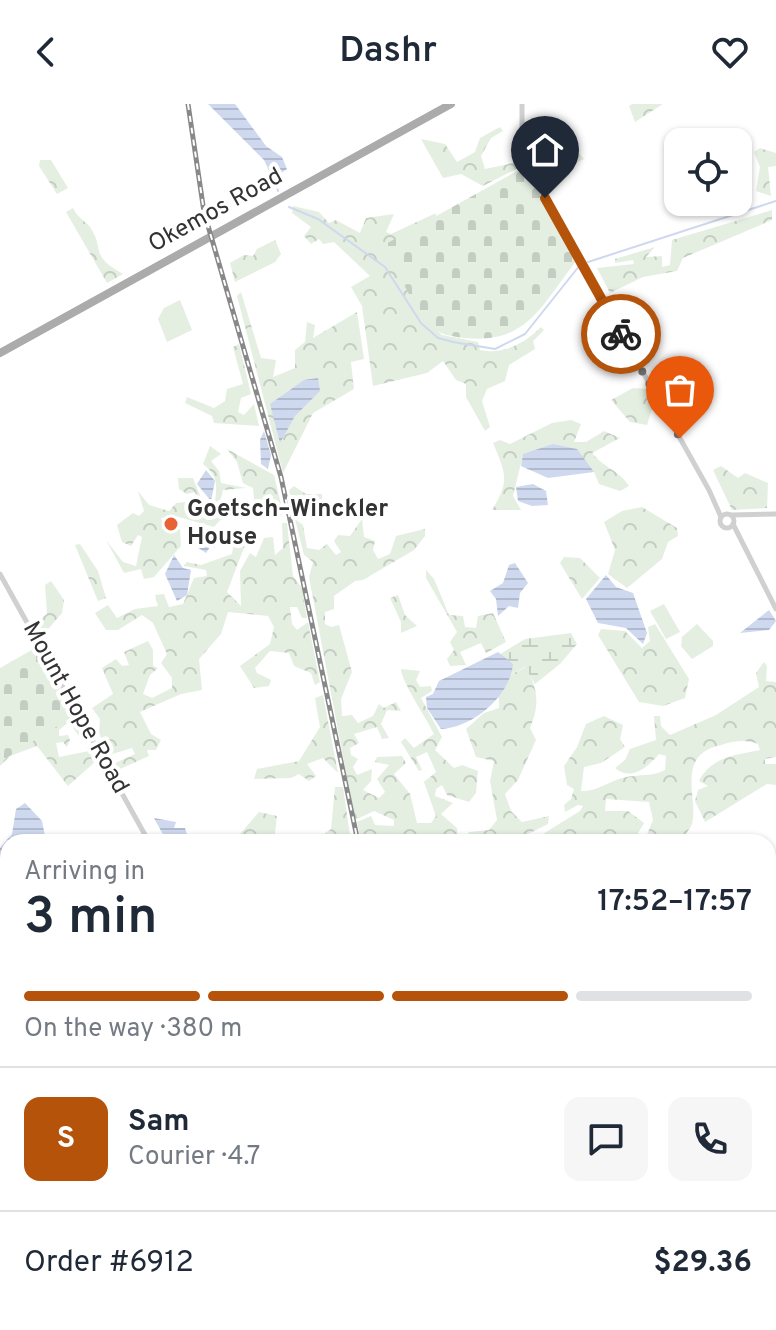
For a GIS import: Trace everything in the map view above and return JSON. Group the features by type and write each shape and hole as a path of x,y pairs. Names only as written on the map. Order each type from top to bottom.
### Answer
{"main road":[{"name":"Okemos Road","path":"0,353 451,104"}],"street":[{"path":"522,104 522,143 529,169 709,490 733,524 776,609"},
{"path":"726,516 776,514"},
{"path":"726,528 748,516 776,514"},
{"path":"726,516 721,524 745,553"},
{"name":"Mount Hope Road","path":"0,574 145,834"}],"green space":[{"path":"663,104 635,122 629,106"},
{"path":"500,127 503,131 491,138 481,156 485,169 518,162 518,168 483,186 461,174 443,178 421,139 445,144 457,162 475,152 480,138"},
{"path":"563,148 579,153 584,159 550,176 557,163 556,154"},
{"path":"760,148 776,153 776,166 768,167 771,196 756,191 760,167 754,152"},
{"path":"40,160 51,160 68,188 57,194 39,166"},
{"path":"526,166 577,260 543,306 519,328 486,338 460,338 437,331 417,309 384,245"},
{"path":"293,206 319,212 329,223 336,220 360,233 366,218 394,214 386,232 391,234 436,213 427,321 442,335 478,342 480,350 489,351 513,347 541,327 544,330 533,341 535,349 509,365 505,381 487,389 482,401 490,427 485,431 466,397 466,384 456,380 443,361 427,373 373,386 362,306 351,287 370,276 334,242 323,244 319,239 311,244 304,236 311,227 292,213"},
{"path":"73,208 95,235 101,257 123,274 107,283 66,212"},
{"path":"772,210 772,220 683,258 677,271 643,277 610,293 597,268 634,264 633,260 615,263 615,259 655,247 646,257 662,256 662,267 670,265 672,240"},
{"path":"275,240 281,254 275,262 235,282 230,263 244,255 253,256 257,249"},
{"path":"241,292 261,358 276,360 273,377 295,368 295,350 305,342 307,322 315,325 313,338 357,312 364,359 351,362 354,389 313,413 283,473 237,296"},
{"path":"180,300 192,330 167,342 158,319 164,308"},
{"path":"239,344 251,394 241,398 238,412 244,415 254,404 259,426 214,423 212,416 185,403 187,397 214,408 225,401 227,389 243,384 233,347"},
{"path":"633,388 647,389 652,409 647,425 630,422 611,400"},
{"path":"571,420 581,424 574,442 586,442 604,431 620,438 592,453 629,486 620,491 599,484 594,472 523,455 513,496 521,510 492,510 504,484 501,462 493,443 500,440 510,444 552,423"},
{"path":"210,446 221,454 211,461 219,471 221,483 246,488 223,490 220,502 225,512 229,506 249,506 254,499 253,488 243,483 237,462 227,449 274,475 281,504 270,507 267,512 282,513 281,517 267,518 256,507 255,516 222,518 214,527 175,516 161,518 167,531 180,529 181,546 154,577 144,579 141,569 124,573 106,540 123,562 136,566 142,537 138,535 131,546 122,542 117,525 133,513 139,516 144,511 138,491 149,505 169,511 176,503 198,501 195,492 187,494 179,489 178,478 193,478 202,500 215,502 215,481 203,464"},
{"path":"721,466 738,478 745,473 768,483 767,508 732,510 713,470"},
{"path":"294,486 306,494 322,494 323,507 293,504 289,490"},
{"path":"642,507 677,528 678,536 668,542 662,559 627,588 608,574 615,550 604,522 622,511"},
{"path":"295,519 303,525 307,548 319,550 327,544 336,555 341,552 334,541 338,535 350,536 362,519 364,537 375,541 373,550 378,559 390,554 396,536 425,529 425,536 414,550 363,580 355,581 334,596 334,609 325,612 325,624 331,627 339,625 352,672 341,699 342,716 352,715 358,723 373,716 379,704 384,708 396,702 401,711 387,710 381,724 389,738 382,739 377,727 354,734 359,743 350,748 351,755 358,759 353,767 357,775 372,769 371,781 363,790 379,798 385,792 377,779 389,765 375,762 377,757 402,756 406,763 394,774 410,794 417,823 431,823 436,816 424,782 436,772 427,752 416,757 422,770 419,771 401,742 405,738 414,748 434,734 401,669 420,671 416,680 420,687 431,686 432,691 421,698 442,737 435,750 454,768 462,765 478,771 476,793 469,802 447,795 442,785 436,789 435,796 453,803 441,814 457,828 458,834 359,834 357,822 371,816 375,825 394,826 394,820 374,811 355,820 309,577 313,562 304,555"},
{"path":"282,523 287,523 293,576 302,588 307,618 302,618 297,607 290,607 292,624 297,630 308,622 320,682 315,685 311,673 294,666 289,653 270,651 255,668 257,673 271,680 269,686 254,688 240,666 270,644 274,627 268,616 228,612 221,634 199,659 202,690 181,694 140,712 151,734 161,740 156,750 147,750 149,756 118,770 113,764 135,754 132,748 109,755 99,733 100,719 92,708 113,694 102,668 116,659 122,666 129,665 124,652 148,641 153,650 153,666 158,668 150,675 143,694 152,698 172,688 172,678 161,663 167,654 153,623 142,615 118,630 106,630 95,613 108,605 117,618 135,609 158,606 155,595 164,594 169,607 183,604 194,578 207,576 206,570 184,566 187,562 201,565 232,554 235,535 244,537 245,545 227,592 241,606 240,571 250,553 256,557 264,538 273,537 275,555 283,548"},
{"path":"80,544 98,571 106,598 98,601 75,545"},
{"path":"564,557 580,558 600,578 582,599 560,563"},
{"path":"426,570 434,579 449,615 463,616 465,627 476,628 478,616 493,613 506,642 486,653 481,643 460,652 466,665 450,666 447,659 454,650 450,642 457,632 426,578"},
{"path":"51,581 64,600 62,613 43,635 36,622 47,614 45,585"},
{"path":"398,595 405,615 417,626 401,633 401,622 390,598"},
{"path":"664,604 680,632 666,639 650,611"},
{"path":"655,624 689,679 685,698 663,706 639,702 598,635 601,629 625,631 642,648 650,641 648,627"},
{"path":"697,624 713,641 713,646 692,659 681,646 682,637"},
{"path":"571,633 577,644 560,664 535,684 525,667 508,676 497,656 525,639"},
{"path":"37,647 75,715 0,762 0,668"},
{"path":"764,662 767,666 766,681 776,682 776,757 765,759 765,764 776,764 776,785 767,784 705,822 695,801 698,790 708,786 699,781 704,773 725,758 760,750 758,744 748,741 721,745 707,750 693,768 692,824 686,834 647,834 653,820 649,802 606,799 605,811 628,811 644,823 638,834 543,834 583,806 578,805 565,812 564,805 571,799 574,789 567,785 564,766 577,747 586,724 604,716 623,725 620,739 625,747 601,763 584,767 581,791 593,790 626,777 660,772 665,770 666,756 659,754 644,768 633,773 627,774 615,768 625,760 630,749 656,740 654,716 660,716 661,726 670,735 716,715 759,687 756,673"},
{"path":"526,667 536,697 530,728 536,740 518,780 505,794 511,811 522,822 549,816 548,824 528,834 468,834 489,830 497,820 490,781 494,761 476,757 466,729 484,713 499,708 499,699 490,685"},
{"path":"323,695 338,773 323,758 307,764 316,776 309,781 299,774 291,778 254,779 257,769 299,761 320,727 315,698"},
{"path":"65,707 80,731 79,736 69,722 59,730 59,736 68,735 70,740 67,747 63,742 56,743 59,757 89,751 96,761 68,786 37,746 10,756 0,766 0,749"},
{"path":"335,787 343,787 350,834 324,834 331,829"},
{"path":"259,812 277,816 275,834 240,834"}],"water":[{"path":"208,104 235,104 266,146 282,157 287,169 273,179 264,160"},
{"path":"318,378 320,391 295,416 280,443 270,404 304,380"},
{"path":"264,431 271,455 268,469 261,464 260,440"},
{"path":"553,444 577,449 594,472 548,478 521,466 523,454"},
{"path":"206,470 215,481 211,501 197,484"},
{"path":"533,484 546,491 548,505 532,506 518,501 516,487"},
{"path":"188,527 208,531 206,540 210,547 206,553 188,541"},
{"path":"216,529 231,537 232,543 225,548 222,540 214,548 210,539"},
{"path":"174,555 183,568 191,570 187,595 177,601 165,574"},
{"path":"515,563 528,583 520,593 518,608 509,606 498,616 496,599 490,591 503,583 509,565"},
{"path":"606,575 616,587 633,593 647,633 643,644 626,628 598,623 586,599"},
{"path":"769,610 776,621 769,630 740,633"},
{"path":"498,652 513,664 505,688 497,699 477,717 441,729 427,708 426,697 433,694 439,681"},
{"path":"25,803 42,821 45,834 12,834 16,809"},
{"path":"154,818 176,822 174,828 185,828 187,834 163,834"}],"waterway":[{"path":"274,179 278,191"},
{"path":"588,262 776,201"},
{"path":"289,207 318,219 385,267 421,323 438,338 453,342 495,349 525,334 580,265"}],"railway":[{"path":"188,104 204,212 281,477 356,834"}],"way so far":[{"path":"621,334 680,438"}],"place":[{"name":"Goetsch–Winckler House","path":"171,524"}],"route":[{"path":"545,198 621,334"}]}
